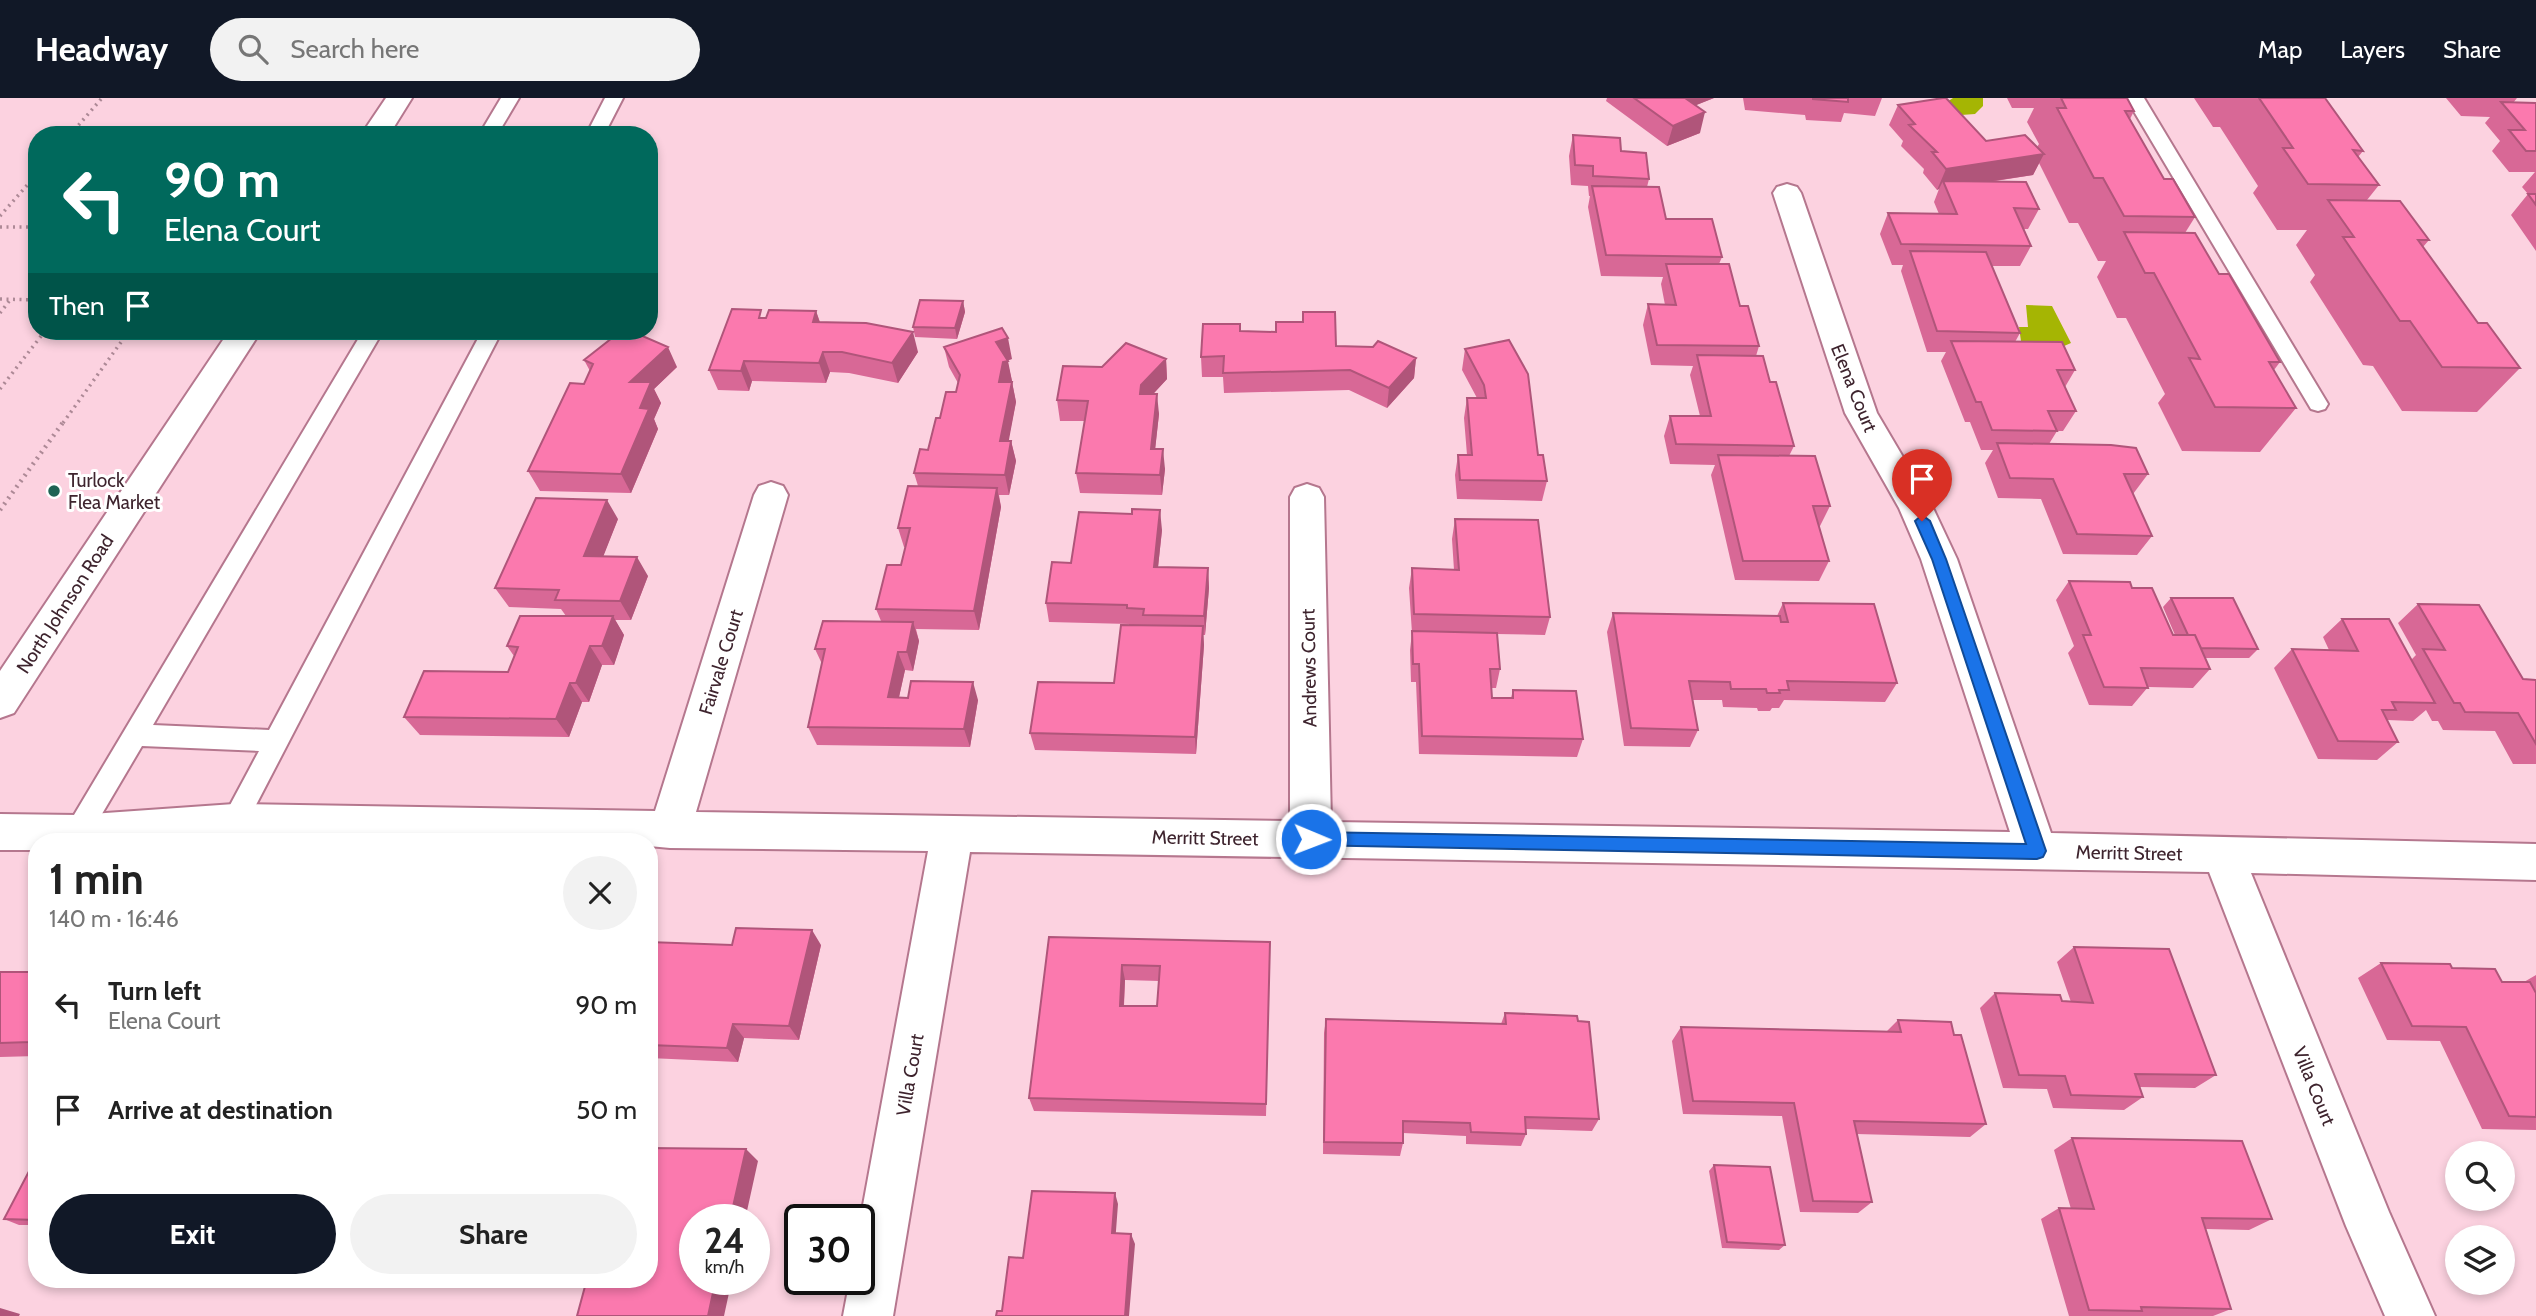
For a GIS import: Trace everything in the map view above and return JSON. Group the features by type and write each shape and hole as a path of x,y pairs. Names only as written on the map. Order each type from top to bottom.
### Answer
{"street":[{"path":"381,126 399,98"},
{"name":"Elena Court","path":"1787,193 1861,413 1916,508 1939,559 2037,851"},
{"name":"North Johnson Road","path":"0,702 239,340"},
{"name":"Fairvale Court","path":"670,830 771,495"},
{"name":"Andrews Court","path":"1307,497 1311,839"},
{"name":"Merritt Street","path":"90,833 234,822 2223,854 2536,862"},
{"name":"Merritt Street","path":"0,832 38,833"},
{"name":"Villa Court","path":"868,1316 952,834"},
{"name":"Villa Court","path":"2223,854 2370,1226 2410,1316"}],"lane":[{"path":"493,126 510,98"},
{"path":"599,126 614,98"},
{"path":"2135,98 2318,404"},
{"path":"78,833 368,340"},
{"path":"234,822 487,340"},
{"path":"135,735 276,741"}],"path":[{"path":"78,126 102,98"},
{"path":"0,216 28,184"},
{"path":"0,227 28,227"},
{"path":"0,299 28,300"},
{"path":"0,313 11,300"},
{"path":"0,389 38,340"},
{"path":"0,510 123,340"}],"shaded area":[{"path":"1953,98 1983,98 1983,106 1975,114 1961,115 1947,102"},
{"path":"2026,305 2052,306 2071,343 2048,353 2021,341 2019,327 2028,327"}],"building":[{"path":"1634,98 1685,98 1705,112 1673,126"},
{"path":"1848,98 1848,102 1813,99"},
{"path":"1946,98 1986,141 2025,135 2044,154 1946,169 1932,152 1937,152 1909,125 1915,124 1898,105"},
{"path":"2061,98 2127,98 2134,111 2125,111 2164,179 2173,179 2195,217 2124,216 2103,178 2094,178 2057,108 2066,108"},
{"path":"2259,98 2325,98 2363,151 2353,150 2379,185 2308,184 2283,148 2293,148"},
{"path":"2501,102 2536,103 2536,151 2526,151 2509,130 2525,130"},
{"path":"1573,135 1620,138 1621,151 1646,153 1649,179 1593,176 1593,166 1575,165"},
{"path":"1943,181 2026,182 2039,209 2014,208 2031,246 1901,244 1888,213 1957,214"},
{"path":"1592,186 1659,187 1666,219 1712,219 1722,257 1606,255"},
{"path":"2528,194 2536,194 2536,205"},
{"path":"2328,200 2400,201 2429,240 2418,240 2478,323 2487,323 2520,368 2442,367 2410,321 2400,321 2343,237 2354,237"},
{"path":"2124,232 2195,233 2219,274 2229,274 2280,362 2269,362 2296,408 2215,407 2189,358 2200,359 2154,273 2145,273"},
{"path":"1910,251 1986,252 2020,333 1937,331"},
{"path":"1666,264 1729,264 1740,306 1748,306 1759,346 1657,345 1648,304 1676,305"},
{"path":"920,300 963,301 955,328 913,327"},
{"path":"732,309 761,310 759,318 766,318 769,310 816,311 813,322 866,323 913,332 892,363 842,352 823,352 819,363 744,361 741,371 709,370"},
{"path":"1303,312 1335,312 1336,346 1373,347 1378,341 1416,358 1389,388 1350,370 1223,373 1224,356 1201,357 1203,324 1240,324 1240,331 1276,332 1276,322 1303,322"},
{"path":"1002,328 1008,338 996,342 1008,361 1003,362 999,382 1012,382 1000,441 1011,441 1005,475 914,473 920,449 928,450 946,392 956,392 960,375 944,347"},
{"path":"610,340 652,340 668,347 630,382 651,382 640,408 649,409 621,474 528,471 570,383 584,384 593,364 584,360"},
{"path":"1509,340 1528,374 1538,455 1543,455 1547,481 1460,480 1458,455 1472,455 1467,398 1486,398 1484,385 1465,349"},
{"path":"1951,341 2062,342 2075,370 2057,370 2076,411 2048,411 2057,431 1992,430 1981,402 1976,402"},
{"path":"1126,343 1166,359 1141,385 1140,394 1157,394 1151,449 1163,449 1160,475 1076,473 1088,401 1057,400 1063,366 1102,367"},
{"path":"1697,355 1763,356 1770,382 1776,382 1794,446 1676,444 1670,416 1711,416"},
{"path":"1997,443 2136,448 2148,474 2124,474 2152,536 2077,534 2053,479 2010,478"},
{"path":"1718,455 1815,456 1830,506 1813,506 1829,561 1743,561"},
{"path":"908,486 997,488 974,611 876,609 887,565 901,565 910,528 898,528"},
{"path":"536,498 607,500 584,556 637,557 620,601 555,600 559,590 495,588"},
{"path":"1132,509 1160,510 1154,567 1208,568 1204,616 1143,615 1144,609 1127,608 1127,605 1046,603 1052,562 1071,563 1079,512 1132,514"},
{"path":"1455,519 1538,520 1550,617 1414,614 1412,568 1459,570"},
{"path":"2069,581 2130,582 2132,588 2152,588 2173,635 2195,635 2210,669 2141,668 2148,688 2104,687 2083,635 2091,635"},
{"path":"2171,598 2233,598 2258,649 2201,648 2195,635 2188,635"},
{"path":"1783,603 1874,604 1897,683 1787,681 1789,690 1767,693 1766,689 1731,689 1730,682 1689,681 1698,730 1631,728 1613,613 1780,616 1781,622 1788,622"},
{"path":"2418,604 2479,605 2523,679 2536,680 2536,744 2518,713 2465,712 2460,703 2454,703 2423,649 2445,650"},
{"path":"520,616 613,616 602,646 590,646 576,683 570,683 556,719 404,717 424,671 508,672 518,647 507,646"},
{"path":"2342,619 2389,619 2435,703 2392,702 2396,710 2382,710 2398,742 2338,741 2292,649 2358,651"},
{"path":"823,621 913,622 907,652 898,652 888,697 908,698 911,681 973,682 964,729 808,727 825,649 815,649"},
{"path":"1121,625 1203,626 1195,737 1030,733 1038,682 1114,683"},
{"path":"1412,631 1497,633 1500,669 1490,669 1492,698 1513,698 1513,690 1576,691 1583,739 1422,736 1419,664 1413,664"},
{"path":"736,928 812,930 789,1026 733,1024 727,1048 658,1045 658,942 732,945"},
{"path":"1049,937 1270,942 1266,1104 1029,1098","holes":["1122,965 1160,966 1157,1006 1120,1006"]},
{"path":"2074,947 2169,949 2216,1075 2135,1074 2143,1097 2071,1095 2065,1076 2019,1075 1995,993 2060,995 2062,1001 2093,1003"},
{"path":"2381,963 2450,964 2452,968 2495,969 2502,982 2530,982 2536,993 2536,1117 2509,1116 2466,1027 2412,1026"},
{"path":"0,972 28,972 28,1042 0,1043"},
{"path":"1505,1013 1577,1016 1578,1021 1589,1022 1599,1119 1525,1117 1526,1134 1471,1132 1470,1123 1403,1121 1403,1143 1324,1142 1326,1019 1506,1024"},
{"path":"1898,1020 1951,1022 1954,1035 1961,1035 1986,1124 1854,1121 1872,1202 1813,1201 1794,1103 1693,1101 1681,1027 1901,1032"},
{"path":"2072,1138 2242,1141 2272,1219 2202,1218 2231,1309 2141,1307 2142,1311 2089,1310 2059,1208 2094,1209"},
{"path":"658,1148 746,1149 734,1204 679,1204 679,1295 713,1295 708,1316 577,1316 585,1288 658,1288"},
{"path":"1714,1165 1770,1167 1785,1245 1727,1242"},
{"path":"28,1173 28,1220 4,1219"},
{"path":"1032,1191 1115,1193 1112,1233 1131,1234 1125,1316 996,1316 997,1311 1002,1311 1009,1257 1023,1258"}],"place":[{"name":"Turlock Flea Market","path":"54,491"}],"route":[{"path":"1311,839 2037,851 1939,559 1922,521"}]}
